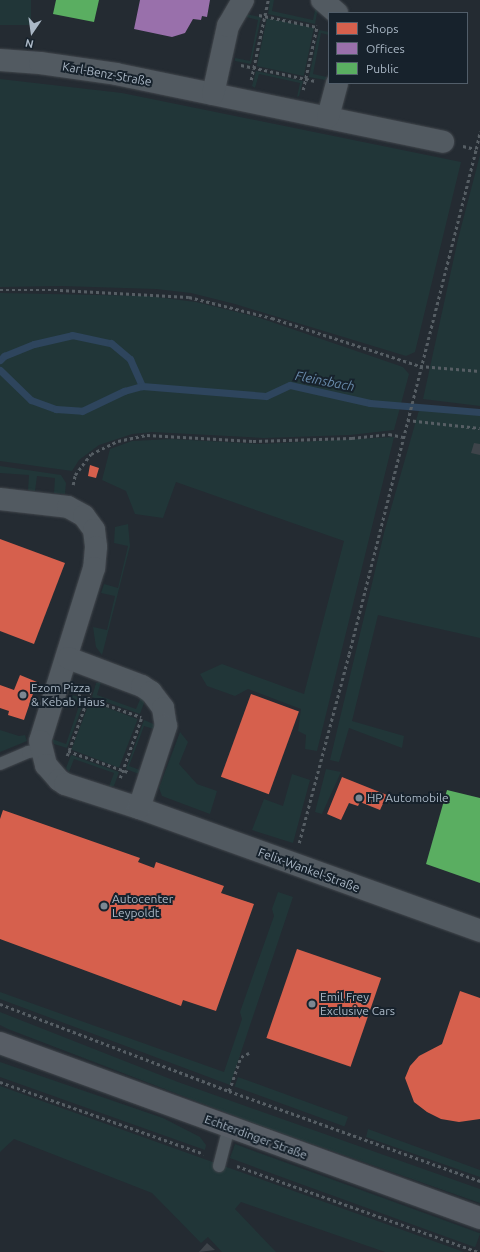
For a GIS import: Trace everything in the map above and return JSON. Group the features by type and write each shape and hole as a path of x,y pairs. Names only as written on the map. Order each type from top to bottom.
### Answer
{"main road":[{"name":"Echterdinger Straße","path":"0,1043 32,1056 480,1218"},
{"name":"Echterdinger Straße","path":"0,1049 32,1056"}],"street":[{"path":"322,0 328,16"},
{"path":"213,94 228,26 239,5"},
{"name":"Karl-Benz-Straße","path":"0,60 94,70 299,111 443,142"},
{"path":"328,117 337,84"},
{"path":"0,499 68,507 84,516 94,530 96,548 94,568 68,658 40,746"},
{"path":"68,658 151,692 163,708 166,726 139,808"},
{"name":"Felix-Wankel-Straße","path":"40,746 46,765 59,780 65,784 139,808 292,865 480,930"}],"lane":[{"path":"0,764 40,746"},
{"path":"219,1163 230,1127"}],"path":[{"path":"246,101 268,0"},
{"path":"299,111 322,0"},
{"path":"239,5 264,16 317,27 328,22"},
{"path":"220,61 328,83"},
{"path":"292,865 351,647 420,366 476,148"},
{"path":"0,290 68,290 190,297 272,318 420,366 480,371"},
{"path":"408,418 480,428"},
{"path":"68,507 75,475 91,454 118,441 147,435 253,441 352,438 389,434 403,438"},
{"path":"59,780 98,669"},
{"path":"58,688 166,726"},
{"path":"113,799 151,692"},
{"path":"40,746 69,752 149,780"},
{"path":"0,1004 229,1091 480,1181"},
{"path":"229,1091 241,1057 249,1053"},
{"path":"0,1082 219,1163 479,1252"}],"green space":[{"path":"0,0 31,0 31,25 0,25"},
{"path":"270,0 274,0 272,11 313,20 316,6 318,8 315,24 268,14"},
{"path":"245,14 261,17 251,64 235,61 235,58 250,61 258,20 243,16"},
{"path":"267,18 314,28 304,76 257,66"},
{"path":"319,30 328,32 328,35 321,33 313,74 327,77 325,80 309,77"},
{"path":"256,71 303,81 299,96 297,97 300,83 259,74 255,88 252,86"},
{"path":"0,79 122,93 461,162 415,352 406,356 235,304 191,293 156,289 61,286 0,287"},
{"path":"480,155 480,406 423,399 458,239"},
{"path":"0,293 148,296 196,302 257,317 403,367 409,374 394,430 350,435 264,438 153,432 132,434 99,445 79,460 72,471 0,461"},
{"path":"419,410 480,414 480,638 378,615 352,721 404,736 402,748 349,728 339,762 330,760 384,533"},
{"path":"394,437 317,751 305,749 306,735 298,731 301,709 248,689 235,696 207,686 200,674 222,664 304,694 344,541 176,482 163,518 135,514 126,491 102,480 110,449 132,441 172,439 260,444"},
{"path":"0,466 61,475 66,483 65,494 54,493 55,478 37,476 35,491 28,490 29,475 0,473"},
{"path":"128,524 130,546 102,655 96,647 93,627 107,630 115,596 101,593 104,584 118,588 128,546 114,543 115,527"},
{"path":"101,682 97,695 136,709 141,697 145,700 140,714 92,697 96,683"},
{"path":"72,695 85,699 67,748 54,744 52,739 66,744 80,703 67,698"},
{"path":"90,701 138,719 119,768 71,750"},
{"path":"144,720 156,725 157,730 144,726 129,766 143,771 139,774 126,769"},
{"path":"0,730 19,736 25,735 27,741 0,752"},
{"path":"180,732 188,742 179,764 197,784 217,791 210,814 162,796 159,788"},
{"path":"71,755 119,772 114,786 109,787 114,773 74,759 69,772 66,768"},
{"path":"326,769 341,772 322,814 315,812"},
{"path":"292,774 310,780 293,843 252,830 264,799 283,806"},
{"path":"278,892 293,897 230,1085 0,999 0,992 224,1072 242,1019 240,1012 274,916 272,909"},
{"path":"0,1012 178,1082 480,1189 480,1203 256,1124 8,1029 0,1025"},
{"path":"0,1062 163,1118 200,1137 206,1145 205,1150 0,1077"},
{"path":"238,1077 348,1117 345,1126 235,1086"},
{"path":"0,1086 464,1252 385,1252 241,1202 235,1209 276,1252 222,1252 208,1237 201,1243 152,1193 14,1139 0,1152"},
{"path":"368,1129 480,1170 480,1177 366,1137"},
{"path":"235,1144 480,1233 475,1247 230,1158"}],"building: Shops":[{"path":"90,465 99,468 96,478 88,476"},
{"path":"0,539 65,563 34,644 0,631"},
{"path":"20,675 37,682 24,720 8,715 9,711 0,708 0,685 14,690"},
{"path":"251,694 299,711 269,794 221,777"},
{"name":"HP Automobile","path":"342,777 387,795 380,810 360,802 358,806 349,803 341,820 327,814"},
{"path":"3,810 140,858 138,862 154,868 156,862 224,886 221,893 254,904 216,1011 183,1000 181,1006 0,939 0,819"},
{"path":"297,949 381,978 351,1067 266,1038"},
{"path":"460,991 480,998 480,1119 459,1122 441,1119 427,1112 414,1102 405,1078 410,1066 419,1056 442,1044"}],"building: Offices":[{"path":"140,0 210,0 207,17 202,16 201,20 193,19 185,33 172,37 134,29"}],"building: Public":[{"path":"56,0 99,0 94,22 53,14"},
{"path":"447,790 480,798 480,883 426,864"}],"building: Other":[{"path":"474,443 480,444 480,455 471,453"},
{"path":"207,1243 215,1250 199,1252"}],"waterway":[{"name":"Fleinsbach","path":"0,360 4,356 34,344 72,335 111,343 130,359 142,386"},
{"name":"Fleinsbach","path":"0,370 31,400 56,409 82,411 124,391 142,386 266,396 290,385 370,403 480,412"}],"place":[{"name":"Ezom Pizza & Kebab Haus","path":"23,695"},
{"name":"HP Automobile","path":"359,798"},
{"name":"Autocenter Leypoldt","path":"104,906"},
{"name":"Emil Frey Exclusive Cars","path":"312,1004"}]}
